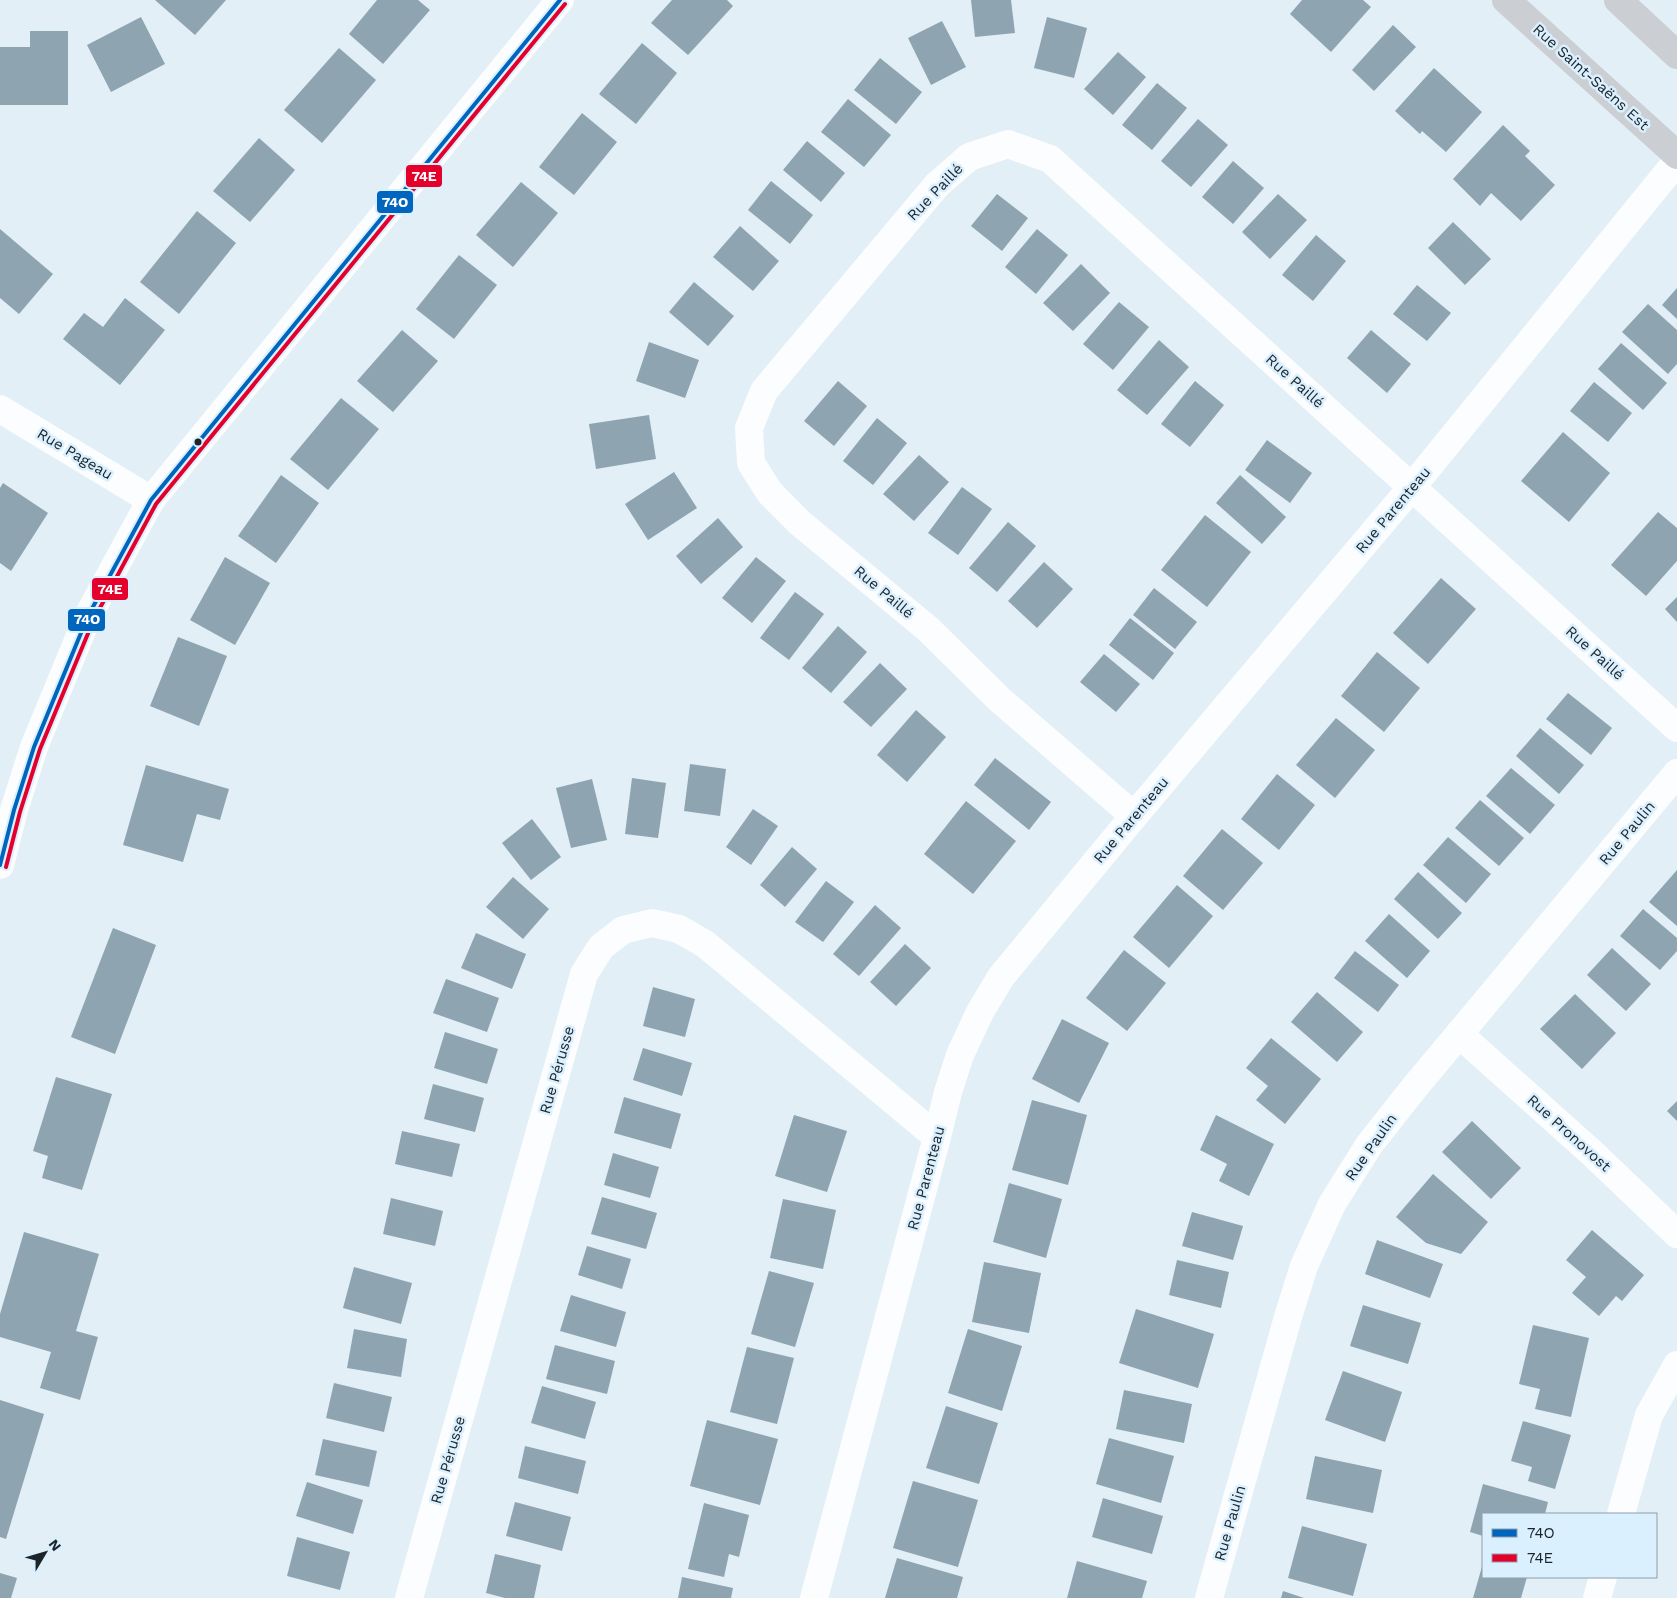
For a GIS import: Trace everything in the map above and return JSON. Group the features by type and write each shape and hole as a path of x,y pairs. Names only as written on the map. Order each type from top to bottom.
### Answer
{"main road":[{"name":"Rue Saint-Saëns Est","path":"1506,0 1677,154"},
{"path":"1618,0 1677,54"}],"street":[{"path":"0,865 14,810 34,747 84,625 151,500 560,0"},
{"name":"Rue Paillé","path":"1134,816 999,699 928,629 800,523 770,493 751,463 749,428 764,391 930,193 969,157 1008,144 1050,159 1677,728"},
{"name":"Rue Parenteau","path":"814,1598 948,1092 960,1055 980,1012 1001,977 1134,816 1412,487 1677,161"},
{"name":"Rue Pageau","path":"0,409 151,500"},
{"name":"Rue Paulin","path":"1209,1598 1288,1317 1304,1266 1332,1204 1369,1145 1677,773"},
{"name":"Rue Pérusse","path":"409,1598 584,974 601,947 623,930 652,923 679,928 705,944 937,1137"},
{"name":"Rue Pronovost","path":"1459,1034 1592,1153 1677,1234"},
{"path":"1621,1513 1648,1415 1677,1365"},
{"path":"1597,1598 1603,1578"}],"building":[{"path":"155,0 226,0 195,35"},
{"path":"377,0 418,0 430,10 383,64 349,34"},
{"path":"672,0 727,0 733,6 688,55 651,23"},
{"path":"971,0 1011,0 1015,33 975,37"},
{"path":"1302,0 1363,0 1371,7 1331,52 1290,14"},
{"path":"141,17 165,64 111,92 87,45"},
{"path":"1047,17 1087,28 1074,78 1034,68"},
{"path":"942,21 966,67 931,85 908,38"},
{"path":"1393,25 1416,47 1374,91 1352,70"},
{"path":"30,31 68,31 68,105 0,105 0,47 30,47"},
{"path":"642,43 677,73 636,124 599,94"},
{"path":"339,48 376,80 322,143 284,110"},
{"path":"1118,52 1146,77 1113,115 1084,89"},
{"path":"880,58 922,92 896,124 854,90"},
{"path":"1434,68 1482,112 1446,152 1422,131 1420,134 1395,111"},
{"path":"1157,83 1187,108 1152,150 1122,125"},
{"path":"848,99 891,135 864,167 821,132"},
{"path":"582,113 617,142 574,195 539,167"},
{"path":"1198,119 1228,145 1191,187 1161,161"},
{"path":"1503,125 1530,151 1525,156 1555,185 1521,221 1491,193 1480,206 1453,179"},
{"path":"259,138 295,170 250,222 213,191"},
{"path":"807,141 845,173 821,202 783,170"},
{"path":"1233,161 1264,188 1233,224 1202,197"},
{"path":"771,181 813,215 790,244 748,210"},
{"path":"521,182 558,213 513,267 476,235"},
{"path":"997,194 1028,218 1002,251 971,226"},
{"path":"1278,194 1307,220 1270,259 1242,232"},
{"path":"197,211 236,243 179,314 140,282"},
{"path":"1453,222 1491,259 1465,285 1428,248"},
{"path":"740,226 779,261 753,291 713,257"},
{"path":"0,229 53,274 19,314 0,298"},
{"path":"1037,229 1068,255 1036,294 1005,267"},
{"path":"1316,235 1346,261 1313,301 1282,275"},
{"path":"459,255 497,285 454,339 416,309"},
{"path":"1081,264 1110,293 1073,331 1043,303"},
{"path":"694,282 734,316 708,346 669,312"},
{"path":"1417,285 1451,313 1427,341 1393,314"},
{"path":"1677,288 1677,319 1662,305"},
{"path":"125,298 165,330 120,385 63,339 84,313 103,327"},
{"path":"1119,302 1149,327 1113,370 1083,344"},
{"path":"1648,304 1677,330 1677,364 1668,374 1622,332"},
{"path":"402,330 438,361 393,412 357,381"},
{"path":"1371,330 1411,364 1387,393 1347,358"},
{"path":"1159,340 1189,367 1147,415 1117,390"},
{"path":"649,342 699,360 685,398 636,381"},
{"path":"1621,343 1667,383 1643,410 1598,369"},
{"path":"838,381 867,406 834,446 804,421"},
{"path":"1195,381 1224,405 1190,447 1161,424"},
{"path":"1594,382 1632,413 1608,442 1570,411"},
{"path":"341,398 379,429 328,490 290,459"},
{"path":"649,415 656,459 596,469 589,424"},
{"path":"877,418 907,443 873,485 843,461"},
{"path":"1563,432 1610,473 1569,522 1521,481"},
{"path":"1267,440 1312,473 1290,503 1245,470"},
{"path":"919,455 949,482 914,521 883,494"},
{"path":"674,472 697,508 648,540 625,504"},
{"path":"281,475 319,503 276,563 238,536"},
{"path":"1240,475 1286,517 1262,544 1216,503"},
{"path":"3,483 48,513 11,571 0,563 0,488"},
{"path":"962,487 992,509 958,555 928,533"},
{"path":"1658,512 1677,528 1677,561 1646,596 1611,565"},
{"path":"1205,515 1251,552 1207,607 1161,570"},
{"path":"718,518 743,547 701,584 676,556"},
{"path":"1008,522 1036,546 997,592 969,568"},
{"path":"225,557 270,583 235,645 190,620"},
{"path":"756,557 786,581 752,623 722,598"},
{"path":"1044,562 1073,589 1037,628 1008,601"},
{"path":"1441,578 1476,609 1428,664 1393,633"},
{"path":"1154,588 1197,622 1175,649 1133,615"},
{"path":"795,592 824,614 789,660 760,638"},
{"path":"1677,597 1677,622 1665,609"},
{"path":"1130,618 1174,653 1153,680 1109,645"},
{"path":"838,626 867,652 831,693 802,668"},
{"path":"178,637 227,656 199,726 150,706"},
{"path":"1377,652 1420,688 1384,732 1341,696"},
{"path":"1104,654 1140,684 1116,712 1080,682"},
{"path":"880,663 907,689 871,727 843,702"},
{"path":"1568,693 1612,728 1591,755 1546,719"},
{"path":"916,710 946,737 907,782 877,755"},
{"path":"1336,718 1375,750 1335,798 1296,765"},
{"path":"1540,728 1584,765 1559,794 1516,756"},
{"path":"995,758 1051,802 1029,830 974,785"},
{"path":"690,764 726,769 720,816 684,811"},
{"path":"146,765 229,789 220,820 197,814 183,862 123,845"},
{"path":"1511,768 1555,805 1530,834 1486,796"},
{"path":"1277,774 1315,805 1279,850 1241,819"},
{"path":"632,778 666,783 658,838 625,834"},
{"path":"592,779 607,840 571,848 556,788"},
{"path":"1480,800 1524,838 1499,866 1455,828"},
{"path":"966,801 1016,841 973,894 924,854"},
{"path":"753,809 778,826 751,865 726,847"},
{"path":"532,819 561,857 531,880 502,843"},
{"path":"1222,829 1263,863 1223,910 1183,876"},
{"path":"1448,837 1491,874 1466,903 1423,865"},
{"path":"792,847 817,869 785,907 760,885"},
{"path":"1677,870 1677,926 1649,902"},
{"path":"1418,872 1462,913 1438,939 1394,899"},
{"path":"513,877 549,909 523,939 486,907"},
{"path":"826,881 854,902 823,942 795,922"},
{"path":"1177,885 1213,916 1169,968 1133,937"},
{"path":"875,905 901,928 859,976 833,954"},
{"path":"1643,909 1677,938 1677,951 1660,970 1620,936"},
{"path":"1389,914 1430,951 1407,978 1365,941"},
{"path":"113,928 156,945 115,1054 71,1037"},
{"path":"476,933 526,954 512,989 461,968"},
{"path":"905,944 931,968 896,1006 870,982"},
{"path":"1612,948 1651,984 1626,1011 1587,975"},
{"path":"1124,950 1166,983 1127,1031 1086,998"},
{"path":"1355,951 1399,985 1378,1012 1334,978"},
{"path":"446,979 499,998 487,1032 433,1013"},
{"path":"653,987 695,999 685,1037 643,1026"},
{"path":"1317,992 1363,1032 1337,1062 1291,1022"},
{"path":"1575,994 1616,1033 1582,1069 1540,1029"},
{"path":"1062,1019 1109,1043 1079,1103 1032,1079"},
{"path":"445,1032 498,1049 487,1084 434,1068"},
{"path":"1271,1038 1321,1079 1285,1124 1256,1100 1268,1086 1246,1068"},
{"path":"643,1048 692,1063 682,1096 633,1080"},
{"path":"56,1077 112,1094 82,1190 42,1178 48,1156 33,1151"},
{"path":"433,1084 484,1098 475,1132 424,1119"},
{"path":"624,1097 681,1114 671,1149 614,1133"},
{"path":"1032,1100 1087,1115 1068,1185 1012,1170"},
{"path":"1677,1101 1677,1121 1667,1111"},
{"path":"794,1115 847,1131 827,1192 775,1176"},
{"path":"1216,1115 1274,1144 1249,1196 1219,1181 1227,1164 1200,1150"},
{"path":"1472,1121 1521,1168 1491,1199 1442,1152"},
{"path":"402,1131 460,1144 452,1177 395,1164"},
{"path":"613,1153 659,1167 650,1198 604,1185"},
{"path":"1433,1174 1488,1222 1461,1254 1426,1243 1396,1217"},
{"path":"1009,1183 1062,1199 1046,1258 993,1242"},
{"path":"602,1197 657,1213 646,1249 591,1234"},
{"path":"391,1198 443,1211 435,1246 383,1234"},
{"path":"783,1199 836,1210 823,1269 770,1258"},
{"path":"1192,1212 1243,1226 1233,1260 1182,1246"},
{"path":"1592,1230 1644,1275 1622,1301 1616,1296 1599,1316 1572,1293 1586,1277 1566,1260"},
{"path":"24,1232 99,1254 76,1331 98,1337 80,1400 40,1388 51,1352 0,1337 0,1314"},
{"path":"1377,1240 1443,1264 1430,1298 1365,1274"},
{"path":"587,1246 631,1259 622,1289 578,1275"},
{"path":"1177,1260 1229,1272 1221,1308 1169,1295"},
{"path":"984,1262 1041,1273 1029,1333 972,1322"},
{"path":"354,1267 412,1283 401,1324 343,1308"},
{"path":"769,1271 814,1283 795,1347 751,1334"},
{"path":"571,1295 626,1312 616,1347 560,1331"},
{"path":"1363,1305 1421,1323 1408,1364 1350,1346"},
{"path":"1136,1309 1214,1334 1198,1388 1119,1363"},
{"path":"1533,1325 1589,1338 1571,1417 1535,1409 1540,1389 1519,1384"},
{"path":"354,1329 407,1339 401,1377 347,1368"},
{"path":"968,1329 1022,1346 1002,1411 948,1393"},
{"path":"555,1345 615,1361 607,1394 546,1379"},
{"path":"747,1347 794,1358 777,1424 730,1412"},
{"path":"1343,1371 1402,1392 1385,1442 1325,1420"},
{"path":"334,1383 392,1397 384,1432 326,1418"},
{"path":"542,1386 596,1402 585,1439 531,1423"},
{"path":"1124,1390 1192,1404 1184,1443 1116,1429"},
{"path":"0,1400 44,1414 6,1539 0,1537"},
{"path":"946,1406 998,1423 979,1484 926,1468"},
{"path":"707,1420 778,1439 760,1505 690,1486"},
{"path":"1523,1421 1571,1435 1555,1489 1528,1481 1532,1467 1511,1461"},
{"path":"1109,1438 1174,1456 1161,1503 1096,1484"},
{"path":"323,1439 377,1451 369,1487 315,1475"},
{"path":"525,1446 586,1461 578,1494 518,1478"},
{"path":"1315,1456 1382,1470 1373,1513 1306,1499"},
{"path":"913,1481 978,1500 958,1567 893,1548"},
{"path":"307,1482 363,1500 353,1534 296,1516"},
{"path":"1483,1484 1548,1502 1545,1513 1482,1513 1482,1536 1470,1532"},
{"path":"1103,1498 1163,1516 1152,1554 1092,1537"},
{"path":"515,1502 571,1517 562,1551 506,1536"},
{"path":"704,1503 749,1515 739,1557 729,1554 724,1577 688,1569"},
{"path":"1302,1526 1367,1544 1353,1596 1288,1578"},
{"path":"297,1537 350,1552 340,1590 287,1576"},
{"path":"495,1554 541,1565 534,1598 505,1598 486,1593"},
{"path":"897,1558 963,1577 957,1598 885,1598"},
{"path":"1077,1561 1147,1581 1142,1598 1067,1598"},
{"path":"1482,1566 1482,1578 1527,1578 1521,1598 1473,1598"},
{"path":"0,1573 17,1578 11,1598 0,1598"},
{"path":"682,1577 733,1588 731,1598 678,1598"},
{"path":"1283,1591 1304,1598 1281,1598"}],"transit line":[{"name":"74O","path":"0,865 14,810 34,747 88,616 151,500 560,0"},
{"name":"74E","path":"6,867 20,812 40,749 94,619 156,504 565,4"}]}
